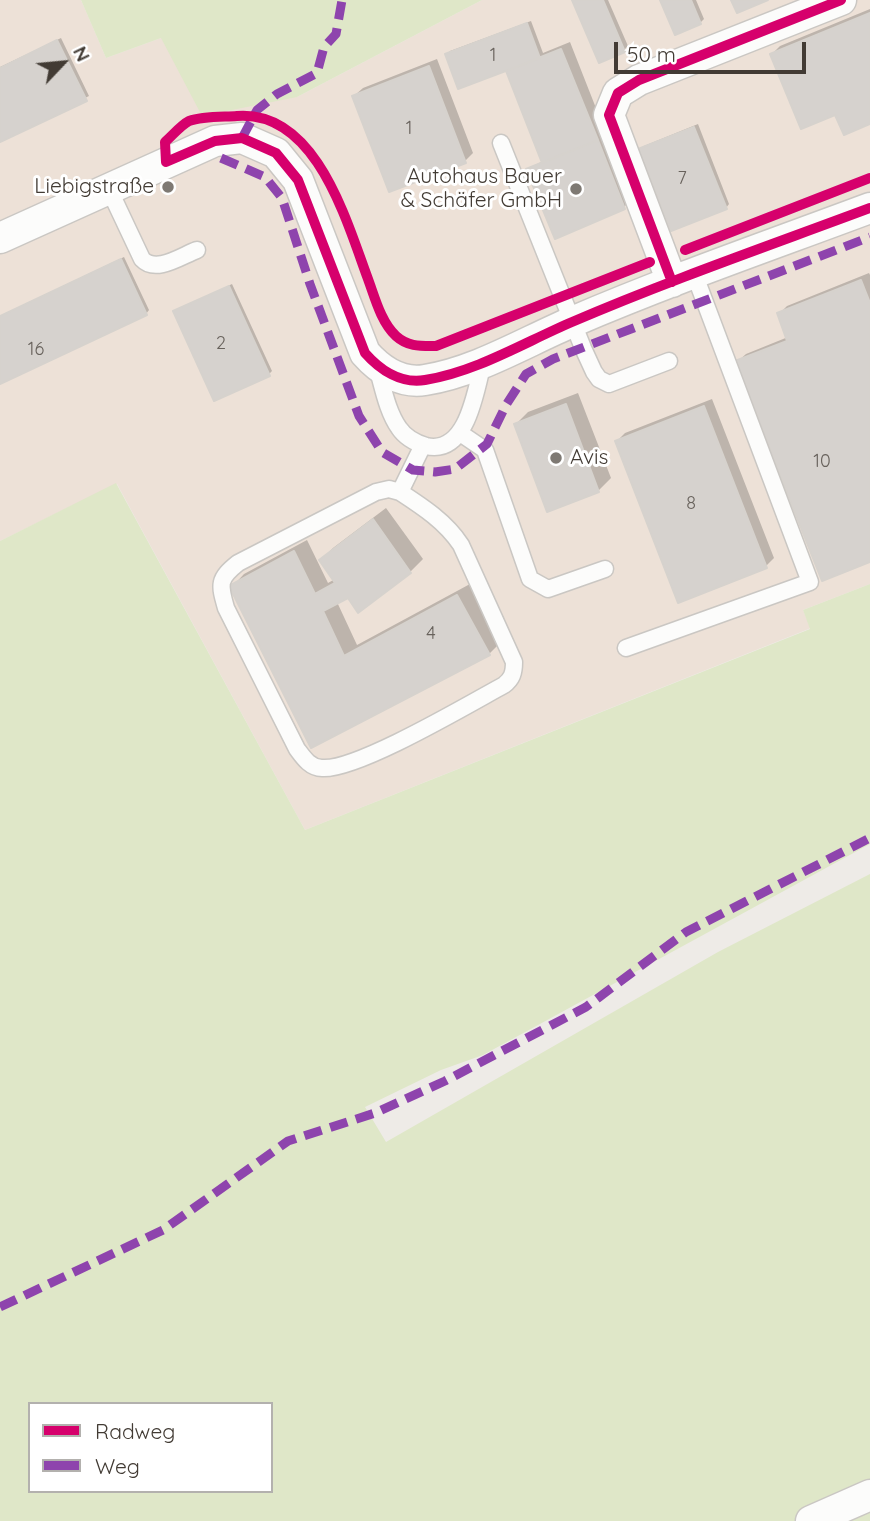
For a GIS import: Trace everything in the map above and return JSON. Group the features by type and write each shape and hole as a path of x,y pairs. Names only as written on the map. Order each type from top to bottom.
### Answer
{"street":[{"path":"683,277 609,116 618,93 639,80 841,0"},
{"path":"0,237 215,141 242,138 276,153 298,180 365,353 377,368 405,380 423,381 483,362 683,277 870,208"},
{"path":"811,1521 870,1495"}],"lane":[{"path":"501,143 572,322 599,379 609,384 668,361"},
{"path":"109,189 142,259 148,265 156,266 197,250"},
{"path":"626,648 810,582 683,277"},
{"path":"377,368 392,415 400,430 423,445 436,448 450,442 460,433 473,404 483,362"},
{"path":"460,433 485,450 530,579 548,589 605,569"},
{"path":"400,492 423,445"},
{"path":"389,489 400,492 451,530 461,545 514,662 514,672 504,685 437,721 348,764 321,768 308,763 297,749 226,607 220,589 224,575 238,563 376,492 389,489"}],"shaded area":[{"path":"0,0 81,0 106,58 161,38 297,97 482,0 870,0 870,584 803,610 811,628 305,830 117,484 0,541"}],"green space":[{"path":"81,0 482,0 297,97 202,116 161,38 106,58"},
{"path":"116,483 305,830 810,629 803,610 870,584 870,844 483,1055 441,1070 365,1107 386,1142 718,952 870,874 870,1521 0,1521 0,541"}],"building":[{"path":"572,0 603,0 625,52 599,63"},
{"path":"660,0 691,0 701,24 675,35"},
{"path":"731,0 768,0 737,13"},
{"path":"870,13 870,124 844,135 835,115 801,129 770,54"},
{"path":"527,23 540,58 458,89 445,54"},
{"path":"57,40 87,101 0,142 0,68"},
{"path":"561,49 598,140 542,163 506,71"},
{"path":"429,66 466,163 389,192 352,96"},
{"path":"694,127 727,209 671,231 638,149"},
{"name":"Autohaus Bauer & Schäfer GmbH","path":"598,140 625,209 555,239 526,169"},
{"path":"121,259 147,315 0,384 0,316"},
{"path":"861,280 870,303 870,562 822,581 735,361 787,341 777,313"},
{"path":"229,286 270,376 214,401 173,311"},
{"name":"Avis","path":"566,404 599,492 547,512 514,424"},
{"path":"704,406 767,568 678,603 615,441"},
{"path":"373,519 411,573 358,613 348,598 323,611 344,656 457,595 490,655 311,748 229,586 294,551 315,594 335,583 319,560"}],"marked path":[{"path":"242,138 257,110 277,94 317,73 324,47 336,34 342,0"},
{"path":"221,158 265,177 282,198 310,284 359,416 382,452 413,470 435,472 455,469 487,444 506,405 526,374 553,359 870,237"},
{"path":"0,1307 163,1230 288,1141 375,1113 445,1081 586,1007 686,932 870,838"}],"cycle path":[{"path":"672,282 609,115 618,93 639,80 841,0"},
{"path":"650,262 436,346 410,344 396,336 386,324 338,200 307,149 288,131 264,119 207,117 189,121 165,142 166,162 215,141 242,138 276,153 298,180 365,353 377,365 399,378 416,381 444,376 482,363 646,292 870,208"},
{"path":"685,250 870,178"}],"place":[{"name":"Liebigstraße","path":"168,187"},
{"name":"Autohaus Bauer & Schäfer GmbH","path":"576,189"},
{"name":"Avis","path":"556,458"}]}
